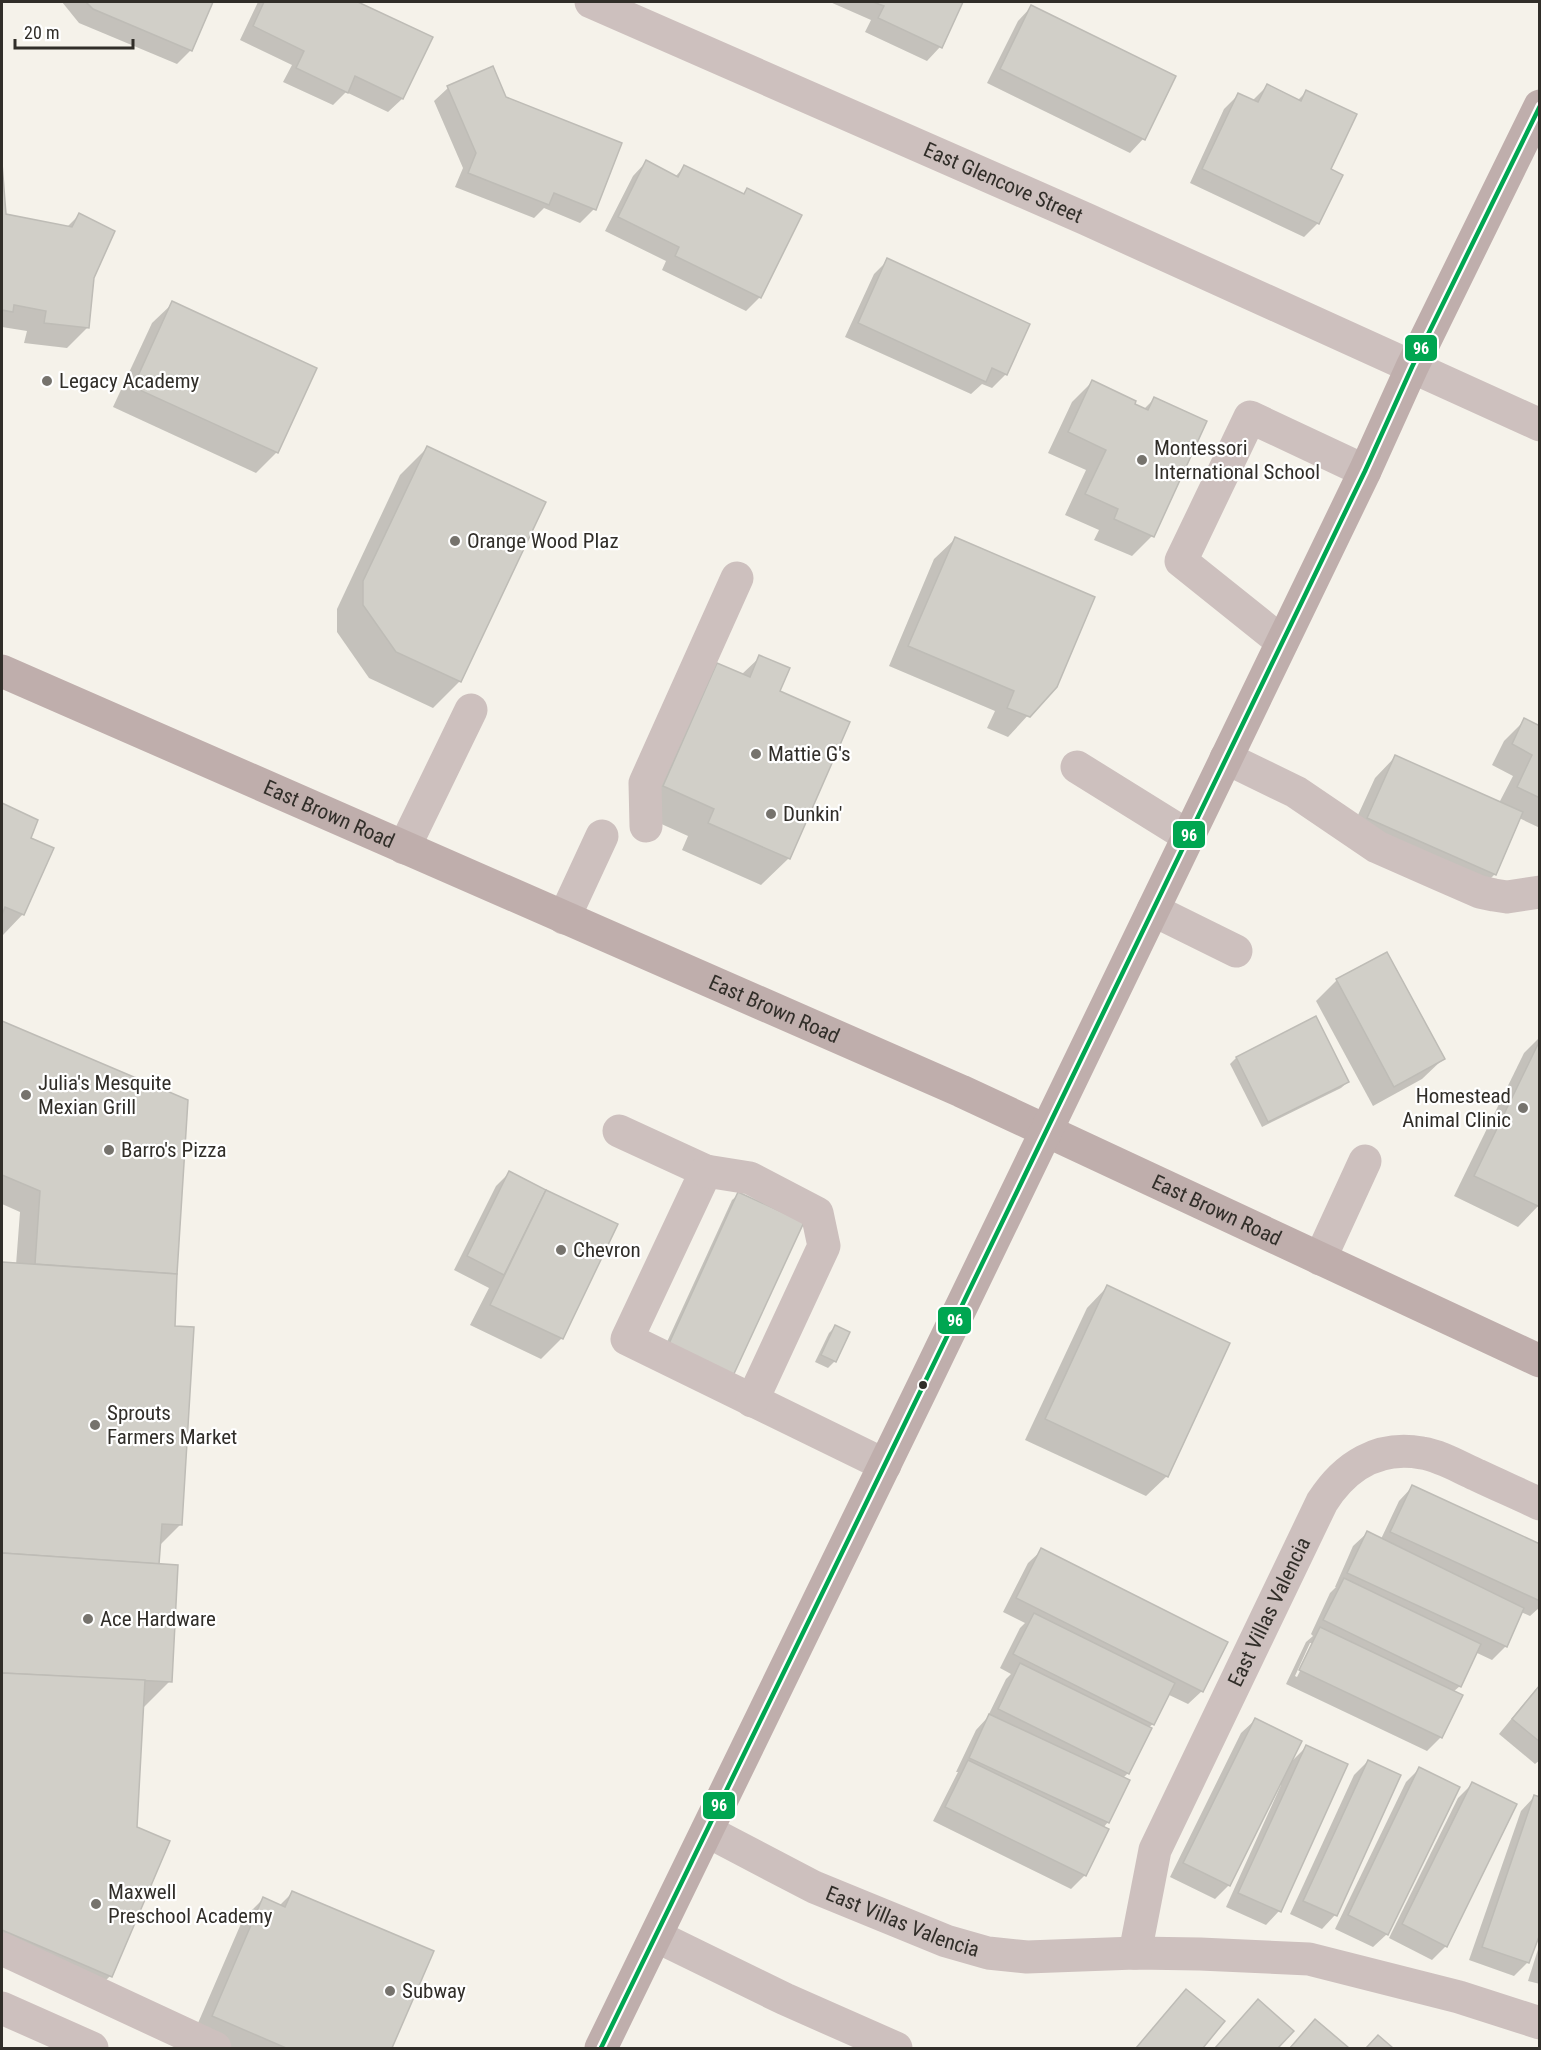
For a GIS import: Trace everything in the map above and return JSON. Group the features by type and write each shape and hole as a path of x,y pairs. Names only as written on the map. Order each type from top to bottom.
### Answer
{"main road":[{"path":"601,2049 1365,471 1412,367 1539,106"},
{"name":"East Brown Road","path":"2,671 961,1091 1539,1361"}],"street":[{"name":"East Glencove Street","path":"591,2 1086,219 1539,425"},
{"path":"1282,642 1181,561 1250,417 1365,471"},
{"path":"646,826 645,783 737,578"},
{"path":"404,848 471,710"},
{"path":"1226,758 1296,792 1377,847 1426,869 1480,892 1494,895 1507,897 1539,892"},
{"path":"1077,767 1188,836"},
{"path":"564,918 602,836"},
{"path":"1153,910 1236,951"},
{"path":"619,1131 706,1171 750,1178 817,1213 824,1246 752,1401"},
{"path":"1320,1259 1365,1161"},
{"path":"706,1171 627,1339 885,1465"},
{"name":"East Villas Valencia","path":"1135,1953 1155,1850 1322,1502 1332,1486 1344,1473 1361,1462 1381,1454 1403,1451 1423,1453 1442,1459 1539,1504"},
{"name":"East Villas Valencia","path":"707,1831 814,1887 946,1941 988,1953 1027,1957 1135,1953 1309,1959 1460,1997 1539,2023"},
{"path":"656,1936 785,1999 896,2049"},
{"path":"2,1949 215,2049"},
{"path":"2,2008 92,2049"}],"building":[{"path":"86,2 213,2 192,51 93,9"},
{"path":"264,2 358,2 433,37 403,99 355,76 348,93 296,68 304,51 253,26"},
{"path":"873,2 963,2 942,48 878,18 884,6"},
{"path":"1031,5 1176,76 1145,140 1000,69"},
{"path":"493,66 506,97 622,143 596,210 554,193 549,205 468,173 476,153 447,86"},
{"path":"1267,84 1301,101 1306,90 1357,114 1331,169 1343,175 1319,224 1202,169 1238,93 1258,102"},
{"path":"646,160 678,177 684,165 744,194 747,188 802,215 761,298 675,256 679,247 618,217"},
{"path":"2,163 6,214 72,227 79,213 115,231 94,278 89,328 44,323 46,311 14,305 13,312 2,310"},
{"path":"887,258 1030,324 1007,375 992,368 986,382 858,323"},
{"path":"172,301 317,368 278,453 133,387"},
{"path":"1092,380 1136,401 1135,404 1148,410 1154,397 1207,421 1154,537 1114,519 1118,509 1085,494 1106,450 1068,432"},
{"name":"Orange Wood Plaz","path":"427,446 546,502 461,682 396,652 363,605 363,581"},
{"path":"955,537 1095,597 1057,687 1030,717 1007,708 1014,691 908,646"},
{"name":"Mattie G's","path":"759,655 790,668 780,691 850,722 790,859 708,823 714,809 663,786 717,663 750,677"},
{"path":"1524,718 1540,726 1540,798 1517,787 1532,755 1512,744"},
{"path":"1395,755 1523,812 1496,875 1367,818"},
{"path":"2,803 38,820 31,838 54,848 24,915 5,907 2,915"},
{"path":"1387,952 1445,1059 1394,1087 1336,979"},
{"path":"1316,1016 1349,1082 1268,1122 1236,1057"},
{"path":"2,1021 188,1100 177,1274 35,1264 40,1191 2,1175"},
{"name":"Homestead Animal Clinic","path":"1540,1040 1540,1207 1474,1176"},
{"path":"509,1171 546,1190 504,1275 467,1256"},
{"name":"Chevron","path":"546,1190 618,1224 563,1339 490,1305"},
{"name":"Chevron","path":"738,1192 804,1222 732,1378 667,1348"},
{"name":"Sprouts Farmers Market","path":"2,1262 177,1274 175,1326 194,1327 182,1525 162,1524 159,1564 2,1553"},
{"path":"1107,1285 1230,1343 1168,1477 1045,1419"},
{"path":"835,1325 850,1332 836,1362 821,1355"},
{"path":"1412,1485 1540,1544 1540,1601 1390,1532"},
{"path":"1367,1531 1524,1608 1507,1647 1347,1573"},
{"path":"1041,1548 1228,1642 1203,1692 1016,1598"},
{"name":"Ace Hardware","path":"2,1553 178,1565 172,1682 2,1673"},
{"path":"1344,1578 1481,1644 1461,1687 1323,1620"},
{"path":"1034,1613 1175,1683 1154,1725 1013,1654"},
{"path":"1320,1627 1463,1695 1442,1738 1299,1670"},
{"path":"1020,1663 1152,1728 1129,1774 998,1709"},
{"path":"2,1673 145,1680 137,1827 170,1841 112,1977 2,1930"},
{"path":"1540,1685 1540,1742 1512,1719"},
{"path":"989,1714 1130,1780 1109,1823 969,1758"},
{"path":"1255,1718 1302,1741 1230,1886 1183,1863"},
{"path":"1306,1745 1348,1764 1281,1912 1238,1893"},
{"path":"968,1760 1109,1829 1086,1876 945,1807"},
{"path":"1368,1760 1401,1775 1337,1916 1303,1901"},
{"path":"1419,1767 1460,1787 1388,1935 1348,1915"},
{"path":"1472,1782 1517,1804 1447,1947 1402,1924"},
{"path":"1534,1795 1540,1797 1540,1934 1529,1963 1482,1947"},
{"path":"292,1891 434,1951 392,2048 286,2048 212,2016 263,1897 285,1907"},
{"path":"1186,1989 1225,2021 1203,2048 1136,2048"},
{"path":"1258,1999 1294,2031 1278,2048 1215,2048"},
{"path":"1315,2019 1349,2048 1290,2048"},
{"path":"1378,2035 1393,2048 1366,2048"}],"transit line":[{"name":"96","path":"601,2048 1540,106"}],"place":[{"name":"Legacy Academy","path":"47,381"},
{"name":"Montessori International School","path":"1142,460"},
{"name":"Orange Wood Plaz","path":"455,541"},
{"name":"Mattie G's","path":"756,754"},
{"name":"Dunkin'","path":"771,814"},
{"name":"Julia's Mesquite Mexian Grill","path":"26,1095"},
{"name":"Homestead Animal Clinic","path":"1523,1108"},
{"name":"Barro's Pizza","path":"109,1150"},
{"name":"Chevron","path":"561,1250"},
{"name":"Sprouts Farmers Market","path":"95,1425"},
{"name":"Ace Hardware","path":"88,1619"},
{"name":"Maxwell Preschool Academy","path":"96,1904"},
{"name":"Subway","path":"390,1991"}]}
